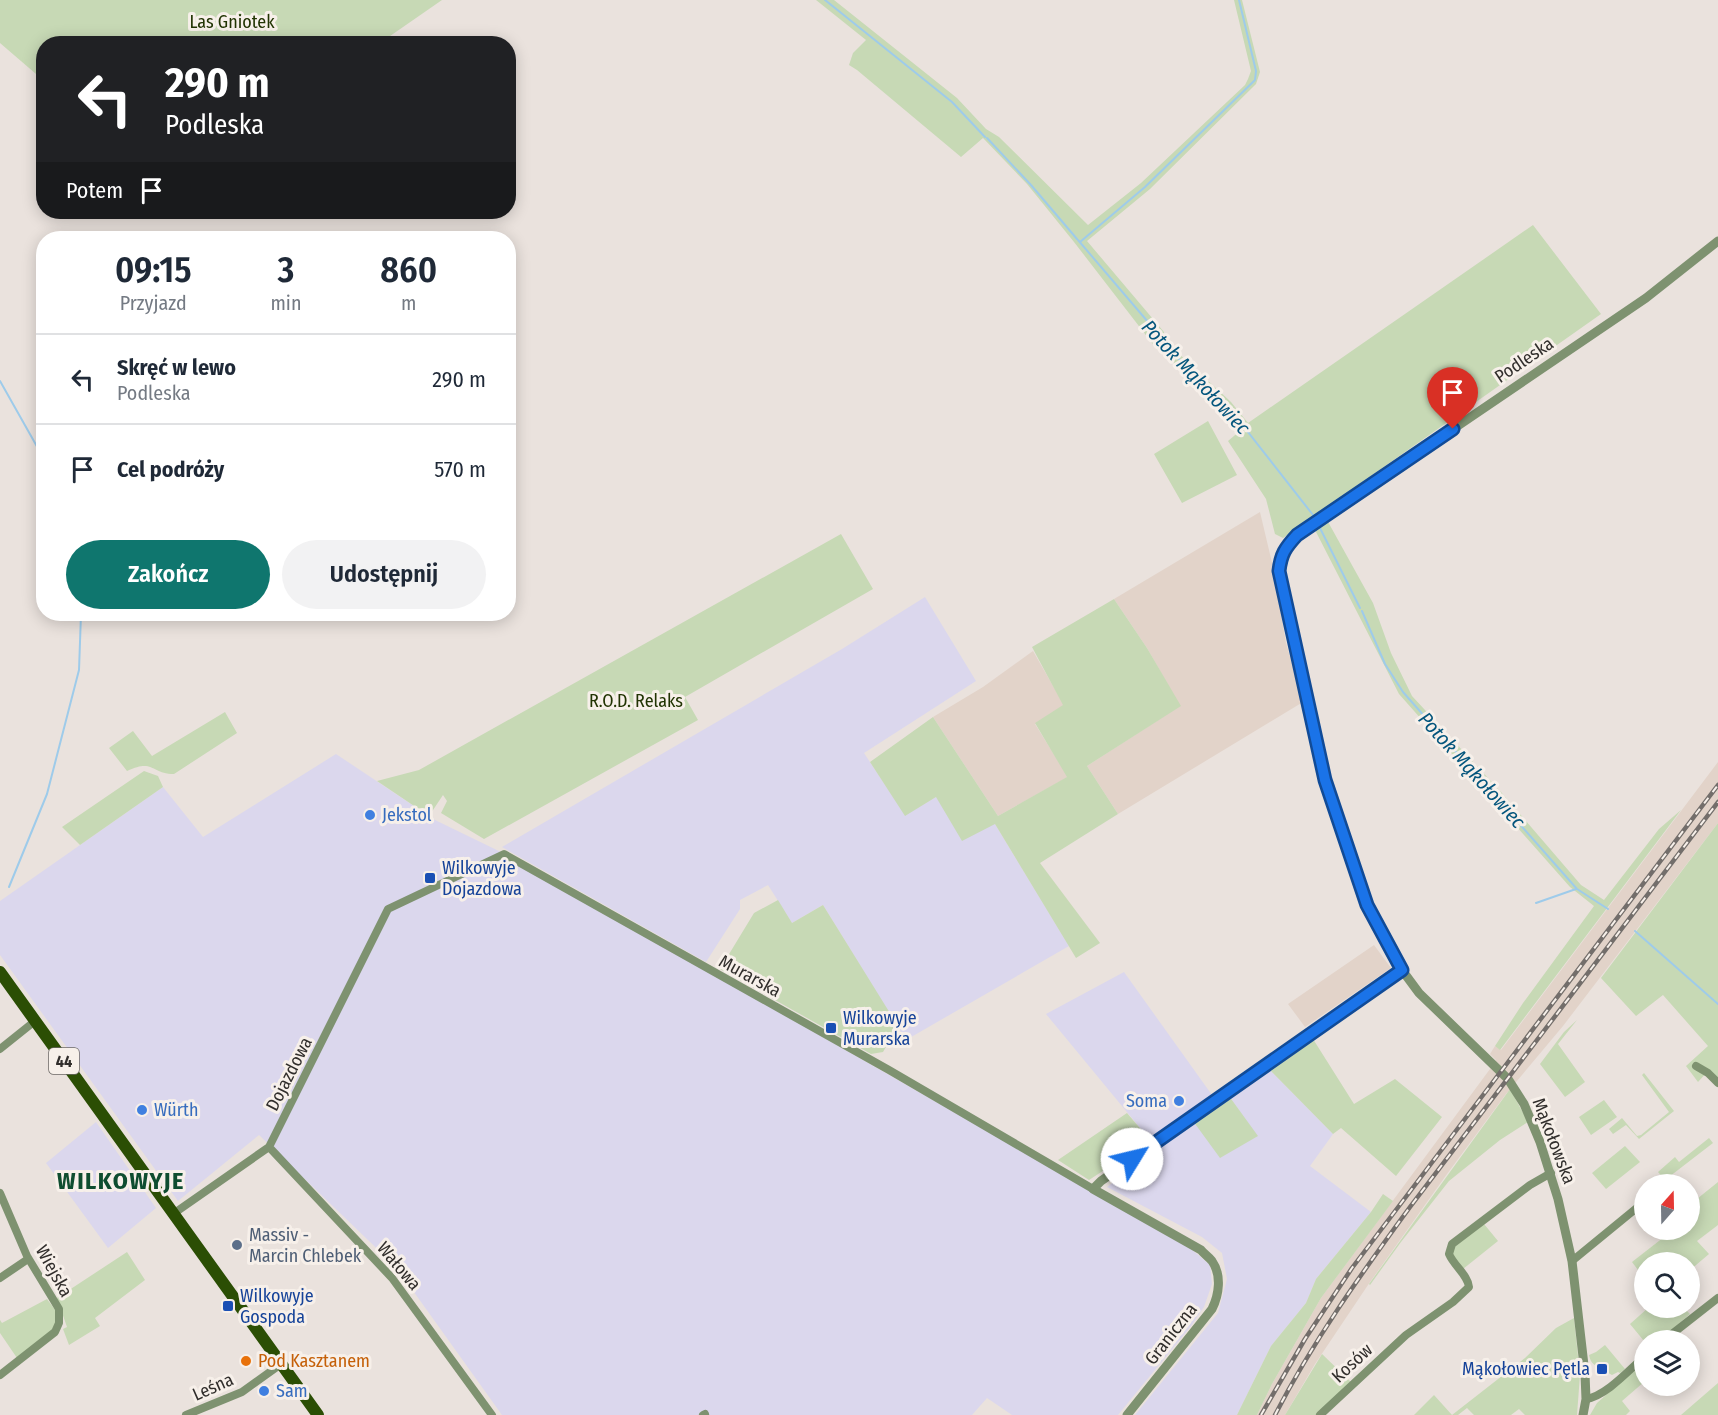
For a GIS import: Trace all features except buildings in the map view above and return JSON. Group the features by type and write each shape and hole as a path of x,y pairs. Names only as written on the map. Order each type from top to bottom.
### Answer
{"main road":[{"name":"44","path":"0,972 318,1415"}],"street":[{"name":"Podleska","path":"1402,970 1367,905 1325,780 1282,590 1279,571 1281,556 1297,535 1638,303 1718,242"},
{"name":"Murarska","path":"388,909 504,854 889,1070 1093,1189"},
{"name":"Dojazdowa","path":"173,1214 269,1147 388,909"},
{"name":"Mąkołowska","path":"1402,970 1419,993 1441,1016 1508,1079 1532,1122 1551,1173 1572,1261 1583,1353 1586,1399 1583,1415"},
{"path":"1093,1189 1162,1137 1402,970"},
{"path":"0,1049 35,1021"},
{"path":"1696,1066 1718,1083"},
{"name":"Wałowa","path":"269,1147 392,1278 492,1415"},
{"name":"Kosów","path":"1320,1415 1406,1335 1453,1302 1469,1287 1467,1279 1449,1254 1452,1244 1530,1185 1551,1173"},
{"name":"Graniczna","path":"1093,1189 1201,1251 1212,1260 1218,1281 1216,1301 1212,1309 1127,1415"},
{"name":"Wiejska","path":"0,1193 28,1258 59,1309 59,1323 55,1332 0,1375"},
{"path":"1572,1261 1634,1210"},
{"path":"0,1278 28,1258"},
{"path":"1677,1330 1718,1298"},
{"name":"Leśna","path":"186,1415 242,1392 281,1364"},
{"path":"1586,1399 1597,1396 1634,1366"}],"shaded area":[{"path":"1260,512 1273,567 1286,643 1303,702 1118,814 1087,766 1180,706 1147,648 1114,599"},
{"path":"925,597 976,681 864,753 905,815 936,797 995,824 1069,946 906,1040 823,905 792,923 768,885 740,900 740,909 706,962 502,847 842,649"},
{"path":"1033,651 1064,705 1035,724 1068,777 998,816 933,717 983,687"},
{"path":"336,754 435,820 503,853 1190,1248 1210,1265 1212,1284 1204,1307 1118,1415 1012,1415 987,1398 972,1415 502,1415 396,1267 259,1135 178,1201 0,955 0,901 163,787 203,837"},
{"path":"1718,762 1718,823 1563,1026 1506,1094 1447,1174 1370,1282 1315,1364 1285,1415 1257,1415 1321,1298 1490,1069 1496,1060 1490,1054 1495,1046 1501,1050"},
{"path":"1374,945 1391,968 1305,1027 1288,1004"},
{"path":"1124,972 1212,1095 1150,1140 1046,1014"},
{"path":"1267,1067 1333,1134 1310,1166 1371,1212 1316,1279 1306,1303 1271,1346 1237,1415 1135,1415 1218,1313 1227,1279 1222,1253 1202,1237 1107,1187 1193,1121 1257,1136 1229,1096"},
{"path":"96,1122 156,1208 108,1248 46,1163"}],"green space":[{"name":"Las Gniotek","path":"0,0 442,0 390,36 36,36 36,74 0,43"},
{"path":"816,0 834,0 957,98 986,129 999,137 1088,225 1141,183 1245,85 1251,71 1234,0 1242,0 1260,72 1256,84 1150,189 1087,241 1164,332 1164,340 1231,402 1248,423 1533,225 1601,314 1283,538 1275,534 1266,499 1228,441 1241,430 1152,343 1027,184 983,138 961,157 849,65 853,53 866,40"},
{"path":"1208,421 1237,475 1182,503 1154,454"},
{"path":"1327,520 1373,603 1391,653 1412,696 1501,792 1581,885 1604,900 1659,829 1681,810 1500,1050 1495,1046 1523,1003 1594,906 1570,887 1399,694 1314,528"},
{"name":"R.O.D. Relaks","path":"841,534 873,589 685,697 698,720 484,839 441,813 447,801 443,795 429,816 377,781 419,770"},
{"path":"1114,599 1147,648 1181,706 1087,766 1118,814 1040,863 1100,943 1076,958 995,824 962,841 936,797 905,816 870,762 933,717 998,816 1067,777 1035,723 1063,705 1032,647"},
{"path":"225,712 237,733 174,774 161,772 148,766 136,767 127,771 109,748 133,731 152,756"},
{"path":"144,771 158,776 163,787 80,845 62,827"},
{"path":"1718,823 1718,1079 1709,1070 1698,1082 1686,1066 1708,1046 1663,995 1636,1016 1601,978"},
{"path":"778,900 792,923 823,905 898,1026 883,1052 871,1054 720,969 754,913"},
{"path":"1577,1020 1558,1044 1585,1082 1565,1097 1540,1064 1564,1032"},
{"path":"1313,1039 1354,1104 1395,1079 1442,1117 1396,1176 1341,1128 1333,1134 1267,1067"},
{"path":"1644,1073 1674,1111 1639,1139 1626,1125 1613,1134 1609,1129 1622,1118 1637,1136 1669,1112 1642,1075"},
{"path":"1510,1089 1528,1122 1500,1140 1449,1181 1370,1285 1369,1284"},
{"path":"1229,1096 1258,1136 1220,1158 1193,1121"},
{"path":"1604,1100 1617,1117 1591,1135 1579,1117"},
{"path":"1542,1112 1558,1136 1548,1143 1537,1116"},
{"path":"1127,1113 1150,1140 1089,1180 1058,1160"},
{"path":"1709,1138 1713,1143 1673,1174 1658,1172 1675,1157 1679,1162"},
{"path":"1625,1146 1640,1162 1606,1189 1592,1173"},
{"path":"1718,1182 1718,1225 1700,1239 1700,1197"},
{"path":"1383,1194 1393,1201 1321,1298 1257,1415 1237,1415 1271,1346 1306,1303 1316,1279"},
{"path":"1484,1224 1498,1241 1463,1269 1453,1257 1452,1248"},
{"path":"1660,1240 1698,1240 1709,1254 1700,1262 1700,1252 1645,1252"},
{"path":"127,1252 145,1280 95,1318 100,1326 69,1345 63,1329 67,1327 57,1298"},
{"path":"47,1299 56,1311 53,1330 17,1358 0,1333 0,1320 2,1323"},
{"path":"1574,1318 1580,1375 1577,1415 1525,1415 1519,1409 1511,1415 1474,1415 1467,1408 1458,1415 1452,1415 1525,1358 1556,1328"},
{"path":"1637,1318 1685,1318 1672,1330 1635,1330 1630,1324"},
{"path":"1605,1345 1625,1369 1620,1373 1612,1375 1591,1360 1589,1355"},
{"path":"1322,1354 1351,1382 1316,1415 1285,1415"},
{"path":"1634,1370 1634,1391 1622,1401 1630,1411 1626,1415 1590,1415 1597,1403"},
{"path":"1718,1383 1718,1415 1681,1415"},
{"path":"1434,1395 1452,1415 1414,1415"}],"waterway":[{"name":"Potok Mąkołowiec","path":"825,0 952,102 985,137"},
{"path":"1080,242 1145,187 1255,80 1256,71 1239,0"},
{"name":"Potok Mąkołowiec","path":"987,138 1077,239"},
{"name":"Potok Mąkołowiec","path":"1078,240 1160,336 1160,341 1226,404 1313,515"},
{"path":"0,381 36,445"},
{"name":"Potok Mąkołowiec","path":"1318,524 1360,608"},
{"name":"Potok Mąkołowiec","path":"1362,611 1385,664 1403,692 1577,889 1608,909"},
{"path":"9,887 47,794 79,670 81,621"},
{"path":"1536,903 1576,889"},
{"name":"Potok Mąkołowiec","path":"1635,931 1718,1004"}],"railway":[{"path":"1261,1415 1305,1339 1352,1268 1718,785"},
{"path":"1275,1415 1321,1334 1410,1207 1718,802"}],"place":[{"name":"Jekstol","path":"370,815"},
{"name":"Wilkowyje Dojazdowa","path":"430,878"},
{"name":"Wilkowyje Murarska","path":"831,1028"},
{"name":"Soma","path":"1179,1101"},
{"name":"Würth","path":"142,1110"},
{"name":"Massiv - Marcin Chlebek","path":"237,1245"},
{"name":"Wilkowyje Gospoda","path":"228,1306"},
{"name":"Pod Kasztanem","path":"246,1361"},
{"name":"Mąkołowiec Pętla","path":"1602,1369"},
{"name":"Sam","path":"264,1391"}],"district":[{"name":"WILKOWYJE","path":"121,1181"}],"route":[{"path":"1132,1159 1402,970 1367,905 1325,780 1279,571 1281,556 1297,535 1453,429"}]}
